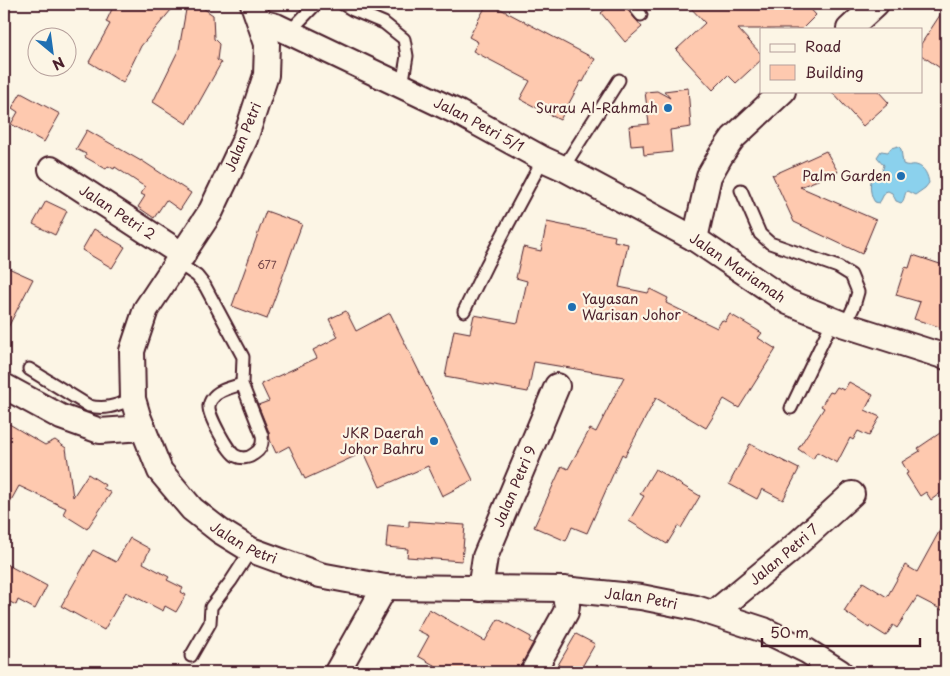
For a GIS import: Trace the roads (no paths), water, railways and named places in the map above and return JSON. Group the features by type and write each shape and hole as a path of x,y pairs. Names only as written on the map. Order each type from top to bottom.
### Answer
{"street":[{"path":"850,28 876,4"},
{"name":"Jalan Petri 5/1","path":"256,13 276,26 459,113 694,239"},
{"name":"Jalan Petri","path":"256,13 267,44 266,75 245,139 211,212 146,309 132,351 133,399 138,416 160,471 192,509 220,531 251,550 320,575 385,586 563,589 641,597 696,608 764,630 806,651 840,672"},
{"name":"Jalan Mariamah","path":"782,92 732,138 721,155 709,176 694,239 788,302 839,323 946,357"},
{"name":"Jalan Petri 2","path":"50,169 180,259"},
{"path":"4,386 61,417 100,431 143,428"},
{"name":"Jalan Petri 9","path":"480,589 485,557 557,386"},
{"name":"Jalan Petri 7","path":"714,613 788,552 852,494"},
{"path":"337,672 385,586"},
{"path":"533,672 566,612 567,604 563,589"}],"lane":[{"path":"289,32 316,4"},
{"path":"342,4 384,22 404,39 407,56 402,86"},
{"path":"632,4 641,15"},
{"path":"464,311 487,264 553,164 619,80"},
{"path":"740,190 760,234 770,243 838,267 851,275 858,292 854,306 839,323 791,408"},
{"path":"180,259 198,276 205,286 243,357 242,384 263,442 260,450 254,455 241,458 234,455 229,449 210,414 209,405 212,397 242,384"},
{"path":"29,369 89,406 100,409 113,407 133,399"},
{"path":"191,656 210,623 211,607 251,550"}],"water":[{"name":"Palm Garden","path":"898,146 901,149 903,164 916,165 922,168 927,175 929,183 915,195 907,191 901,203 896,201 892,193 888,191 885,192 879,203 875,202 871,194 871,179 881,172 884,165 877,157 881,151 888,152 891,148"}],"place":[{"name":"Surau Al-Rahmah","path":"668,108"},
{"name":"Palm Garden","path":"901,176"},
{"name":"Yayasan Warisan Johor","path":"572,307"},
{"name":"JKR Daerah Johor Bahru","path":"434,441"}]}
